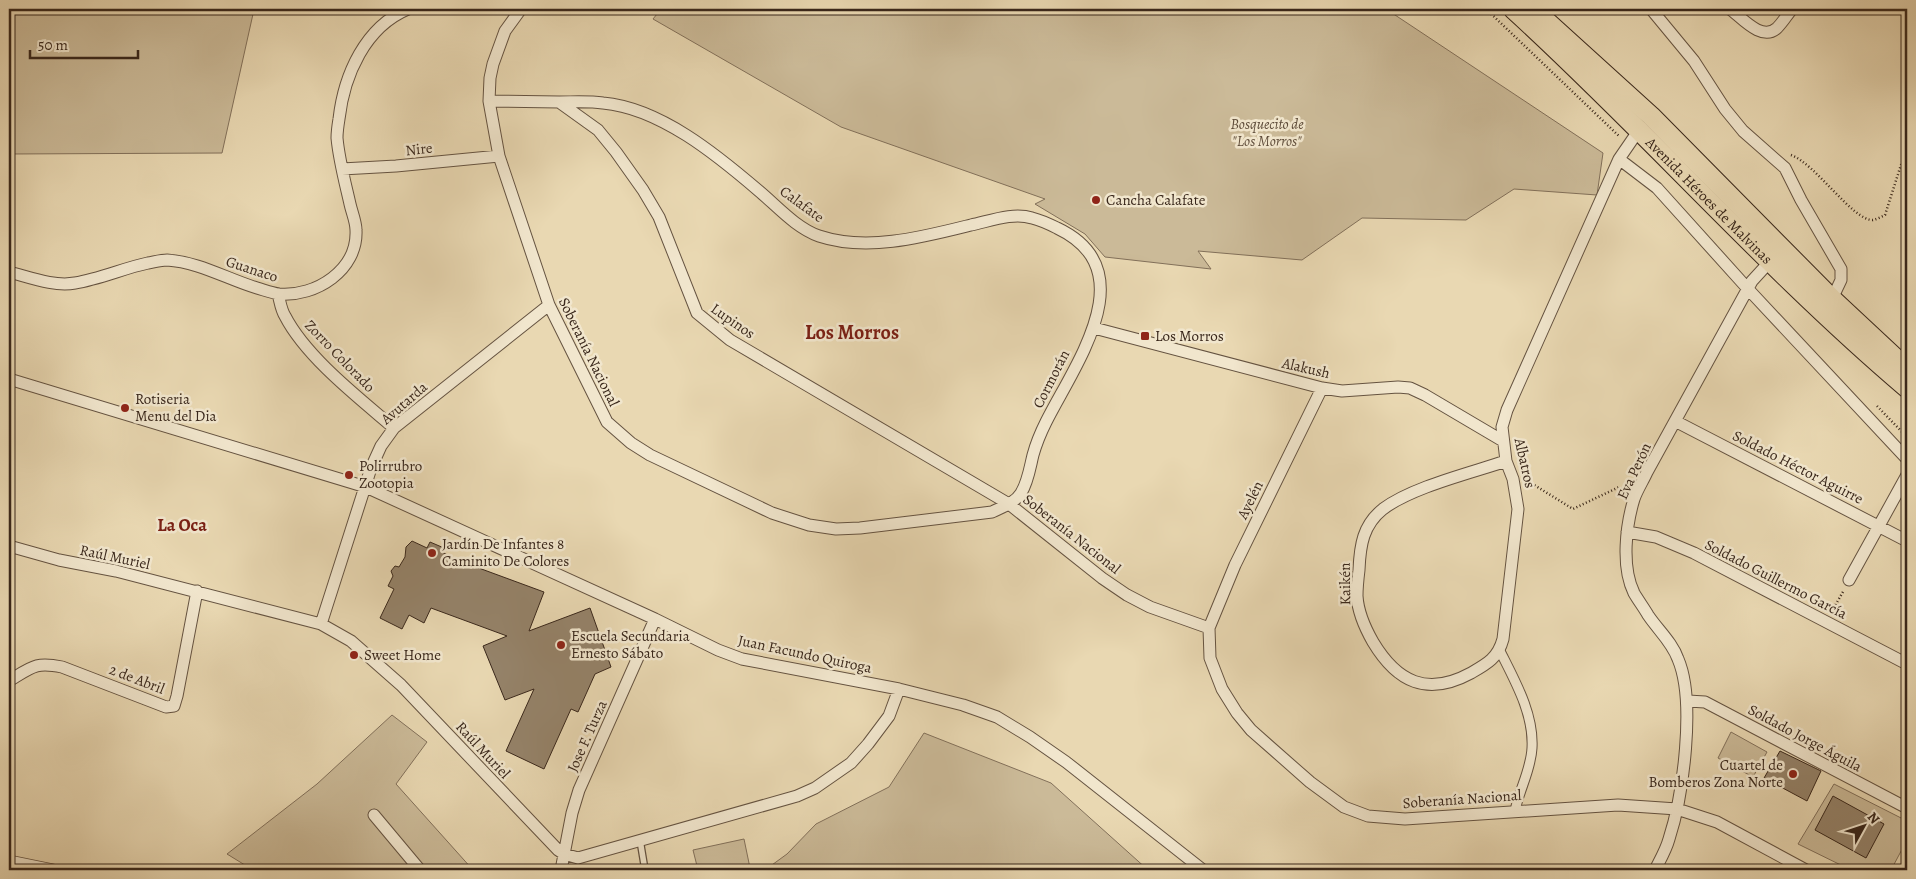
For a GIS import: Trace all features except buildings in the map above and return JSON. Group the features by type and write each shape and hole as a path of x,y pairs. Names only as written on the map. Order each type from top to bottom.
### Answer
{"highway":[{"name":"Avenida Héroes de Malvinas","path":"1513,9 1645,123"},
{"name":"Avenida Héroes de Malvinas","path":"1533,9 1776,255 1833,324 1907,388"},
{"name":"Avenida Héroes de Malvinas","path":"1776,255 1832,299 1907,369"}],"street":[{"name":"Guanaco","path":"9,272 49,282 74,284 136,266 165,260 195,265 241,283 278,294 300,293 317,288 336,276 348,263 355,250 356,230 342,169 337,136 341,97 349,72 360,52 377,30 392,18 408,9"},
{"name":"Soberanía Nacional","path":"521,9 505,31 490,78 490,101 499,156 549,305 607,422 631,443 650,455 772,513 809,524 836,529 860,528 992,512 1009,504 1127,596 1150,607 1209,628 1210,658 1222,689 1237,713 1251,730 1310,782 1344,807 1368,816 1405,819 1618,805 1677,809 1717,822 1806,870"},
{"path":"1651,9 1694,61 1725,109 1743,131 1785,168 1801,200 1842,269 1841,280 1832,299"},
{"path":"1730,9 1755,29 1768,33 1776,29 1792,9"},
{"path":"490,101 559,102"},
{"name":"Calafate","path":"559,102 604,103 633,110 662,121 736,171 804,228 819,236 870,243 919,237 1004,217 1031,217 1059,229 1083,246 1096,262"},
{"name":"Lupinos","path":"559,102 598,130 643,190 659,217 697,314 730,340 1009,504"},
{"name":"Albatros","path":"1500,652 1518,509 1513,479 1506,461 1502,428 1507,410 1619,160 1645,123"},
{"name":"Nire","path":"342,169 499,156"},
{"path":"1619,160 1657,188 1748,289 1907,459"},
{"name":"Eva Perón","path":"1655,870 1669,841 1677,809 1682,782 1688,701 1679,660 1633,591 1626,564 1627,532 1634,499 1675,421 1752,281 1776,255"},
{"name":"Cormorán","path":"1009,504 1021,494 1027,480 1034,451 1045,424 1094,328 1101,298 1100,278 1096,262"},
{"name":"Zorro Colorado","path":"278,294 283,314 293,330 312,353 358,398 394,428"},
{"name":"Avutarda","path":"321,624 371,468 394,428 549,305"},
{"name":"Alakush","path":"1094,328 1322,388 1342,391 1398,387 1410,388 1426,394 1503,441"},
{"name":"Juan Facundo Quiroga","path":"9,379 366,487 655,619 718,650 742,659 899,689 963,705 997,717 1066,762 1203,870"},
{"name":"Ayelén","path":"1209,628 1235,565 1322,388"},
{"name":"Soldado Héctor Aguirre","path":"1675,421 1907,541"},
{"name":"Kaikén","path":"1500,652 1484,666 1448,683 1427,684 1412,682 1400,676 1382,658 1364,626 1357,597 1360,544 1368,524 1382,510 1402,497 1506,461"},
{"path":"1849,580 1907,475"},
{"name":"Soldado Guillermo García","path":"1627,532 1656,537 1694,553 1907,664"},
{"name":"Raúl Muriel","path":"9,546 59,560 116,571 197,591 321,624 352,641 402,685 558,850 564,854"},
{"name":"2 de Abril","path":"9,679 31,667 45,663 62,667 166,707 174,706 197,591"},
{"name":"Jose F. Turza","path":"561,870 572,813 579,790 655,619"},
{"path":"1500,652 1519,689 1530,720 1532,749 1515,811"},
{"path":"564,854 578,858 797,796 815,788 851,763 868,744 889,716 899,689"},
{"name":"Soldado Jorge Águila","path":"1688,701 1705,702 1907,808"},
{"path":"374,814 420,870"},
{"path":"9,861 53,870"}],"lane":[{"path":"640,840 645,870"}],"path":[{"path":"1785,168 1785,159 1790,155 1799,158 1809,165 1857,212 1863,217 1873,220 1884,215 1907,146"},
{"path":"1513,479 1531,482 1573,510 1619,488 1634,499"},
{"path":"1827,622 1849,580"}],"green space":[{"path":"9,9 257,9 253,14 222,153 9,154"},
{"name":"Bosquecito de \"Los Morros\"","path":"661,9 1386,9 1603,153 1597,195 1514,189 1466,220 1362,218 1302,260 1198,251 1211,269 1105,257 1085,234 1035,204 1045,199 841,127 653,19"},
{"path":"392,715 427,742 396,784 473,870 253,870 227,854 317,784"},
{"path":"1731,732 1767,752 1753,777 1718,758"},
{"path":"924,733 1051,783 1148,870 765,870 787,854 816,824 889,787"},
{"path":"1834,784 1907,821 1907,840 1891,870 1851,870 1798,844"},
{"path":"744,839 750,868 742,870 698,870 693,850"}],"place":[{"name":"Cancha Calafate","path":"1096,200"},
{"name":"Los Morros","path":"1145,336"},
{"name":"Rotiseria Menu del Dia","path":"125,408"},
{"name":"Polirrubro Zootopia","path":"349,475"},
{"name":"Jardín De Infantes 8 Caminito De Colores","path":"432,553"},
{"name":"Escuela Secundaria Ernesto Sábato","path":"561,645"},
{"name":"Sweet Home","path":"354,655"},
{"name":"Cuartel de Bomberos Zona Norte","path":"1793,774"}],"district":[{"name":"Los Morros","path":"852,332"},
{"name":"La Oca","path":"182,525"}]}
